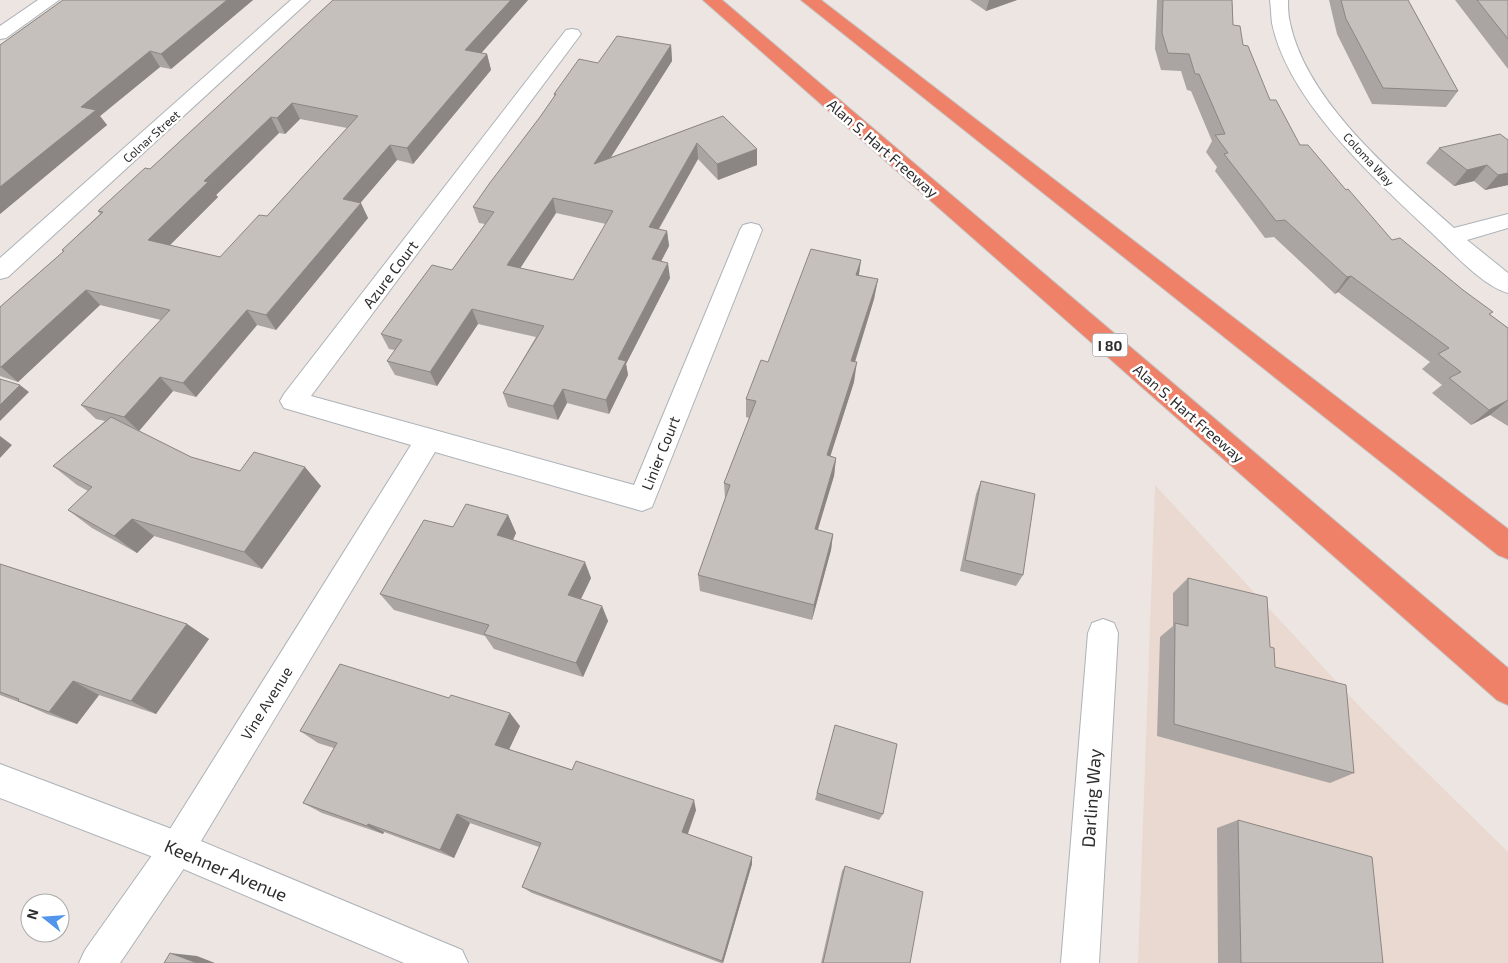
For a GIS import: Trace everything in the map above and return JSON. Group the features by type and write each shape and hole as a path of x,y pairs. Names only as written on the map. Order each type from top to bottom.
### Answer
{"highway":[{"name":"Alan S. Hart Freeway","path":"712,0 1508,690"},
{"path":"810,0 1508,546"}],"street":[{"path":"0,34 50,0"},
{"name":"Colnar Street","path":"0,271 301,0"},
{"name":"Coloma Way","path":"1279,0 1281,26 1284,34 1298,64 1327,114 1376,169 1450,238 1508,285"},
{"name":"Azure Court","path":"428,440 293,402 572,34"},
{"path":"1450,238 1508,221"},
{"name":"Linier Court","path":"428,440 642,499 751,230"},
{"name":"Vine Avenue","path":"98,963 177,849 428,440"},
{"name":"Darling Way","path":"1080,963 1103,633"},
{"name":"Keehner Avenue","path":"0,781 177,849 449,963"}],"shaded area":[{"path":"1155,485 1361,708 1508,852 1508,963 1138,963"}],"building":[{"path":"63,0 227,0 161,54 150,51 81,107 96,110 0,187 0,45"},
{"path":"333,0 511,0 465,50 487,54 407,148 390,145 343,199 361,203 266,315 247,310 183,383 160,377 124,417 81,405 170,310 86,290 0,367 0,307 64,251 62,250 103,212 98,211 145,168 150,169","holes":["292,103 358,116 267,216 259,215 220,257 148,240 208,182 204,181 271,117 277,118"]},
{"path":"1163,0 1232,0 1233,25 1240,26 1243,45 1248,46 1270,100 1276,100 1300,145 1308,145 1392,240 1400,238 1493,312 1489,314 1508,328 1508,400 1489,410 1449,378 1461,372 1438,354 1449,348 1351,276 1347,277 1285,220 1276,221 1224,154 1228,153 1215,135 1225,134 1199,74 1195,74 1189,54 1168,53 1162,33"},
{"path":"1341,0 1408,0 1458,91 1383,88 1346,19"},
{"path":"1477,0 1508,0 1508,39"},
{"path":"617,36 671,45 594,164 723,116 757,149 717,164 697,143 649,227 667,231 652,259 668,263 618,359 626,361 606,400 563,389 553,406 503,393 544,326 472,309 430,372 387,361 402,340 381,334 432,265 452,270 494,212 473,207 540,117 579,59 598,63","holes":["553,198 613,211 573,280 507,265"]},
{"path":"1500,134 1508,140 1508,173 1498,175 1487,165 1467,170 1439,148"},
{"path":"811,249 861,260 856,275 878,279 851,361 857,362 827,455 836,458 815,529 833,534 814,605 698,575 730,485 724,483 756,401 746,399 761,360 768,362"},
{"path":"0,379 20,385 0,405"},
{"path":"111,417 191,457 240,471 254,452 305,467 244,552 132,519 114,536 68,510 92,487 53,466"},
{"path":"981,481 1035,494 1023,575 965,560"},
{"path":"466,504 508,515 497,535 585,562 568,595 602,606 576,663 484,634 489,625 380,594 424,520 453,527"},
{"path":"0,564 187,624 131,701 73,681 49,712 18,701 19,699 0,692"},
{"path":"1188,578 1267,597 1270,647 1274,648 1275,667 1346,685 1354,773 1174,724 1175,623 1188,626"},
{"path":"340,664 449,698 451,695 510,713 495,745 572,770 576,761 694,800 682,832 752,857 722,961 522,887 541,843 457,814 440,850 303,803 337,743 300,731"},
{"path":"835,725 897,744 883,814 817,793"},
{"path":"1238,820 1372,857 1383,963 1241,963"},
{"path":"845,866 923,892 910,963 823,963"},
{"path":"170,953 197,963 164,963"}]}
